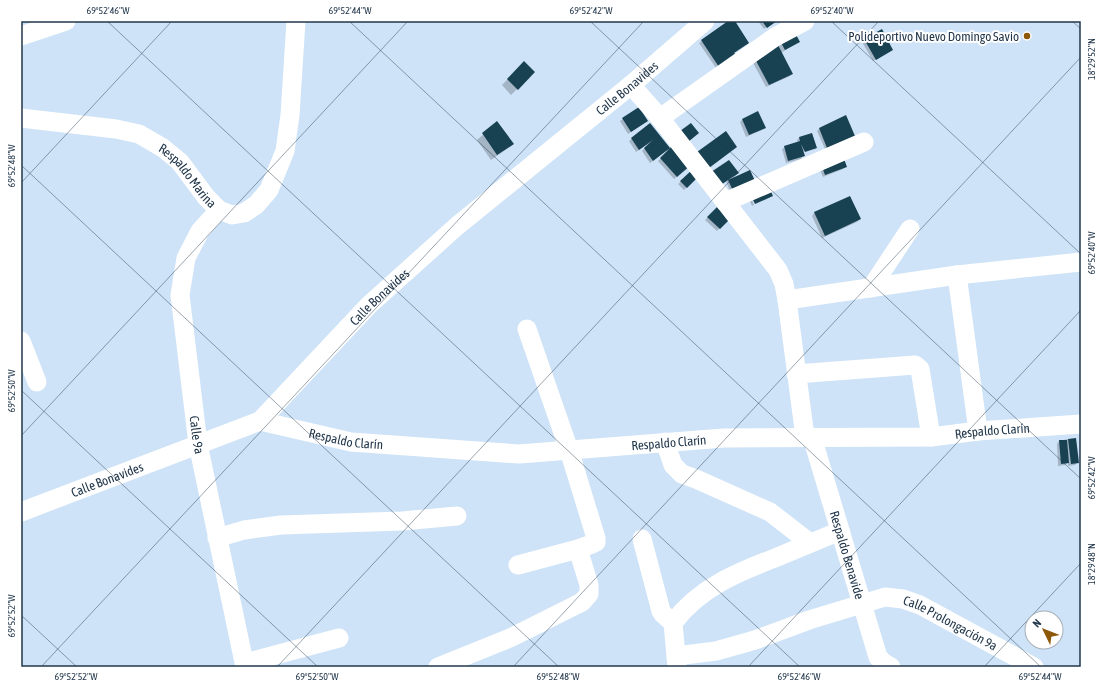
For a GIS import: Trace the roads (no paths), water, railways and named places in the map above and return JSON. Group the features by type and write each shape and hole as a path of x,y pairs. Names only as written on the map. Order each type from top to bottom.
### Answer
{"street":[{"path":"21,36 66,21"},
{"name":"Respaldo Marina","path":"21,118 116,128 139,134 163,148 180,162 206,197 218,210 232,215 244,213 256,205 269,190 285,151 290,115 296,21"},
{"name":"Calle Bonavides","path":"21,512 260,421 369,305 456,226 631,85 705,21"},
{"path":"660,118 776,37 805,21"},
{"name":"Respaldo Benavide","path":"631,85 660,118 778,270 784,284 787,300 796,374 808,437 840,531 878,657 890,667"},
{"path":"725,202 864,142"},
{"name":"Calle 9a","path":"218,210 200,231 186,258 180,295 198,444 245,665"},
{"path":"871,288 910,229"},
{"path":"787,300 957,275 1081,262"},
{"path":"957,275 978,431"},
{"path":"518,565 578,549 596,542 569,450 527,329"},
{"path":"21,341 37,382"},
{"path":"796,374 918,366 920,369 931,437"},
{"name":"Respaldo Clarín","path":"260,421 351,442 519,454 724,438 931,437 978,431 1081,424"},
{"path":"665,442 673,465 682,474 770,512 810,543"},
{"path":"218,538 244,530 280,526 402,521 457,516"},
{"path":"677,661 673,623 683,609 702,594 738,572 840,531"},
{"path":"642,539 661,611 673,623"},
{"path":"438,667 510,638 582,602 589,594 589,585 578,549"},
{"name":"Calle Prolongación 9a","path":"677,661 755,640 809,620 884,596 903,599 920,605 1034,667"},
{"path":"245,665 339,638"}],"place":[{"name":"Polideportivo Nuevo Domingo Savio","path":"1027,36"}]}
